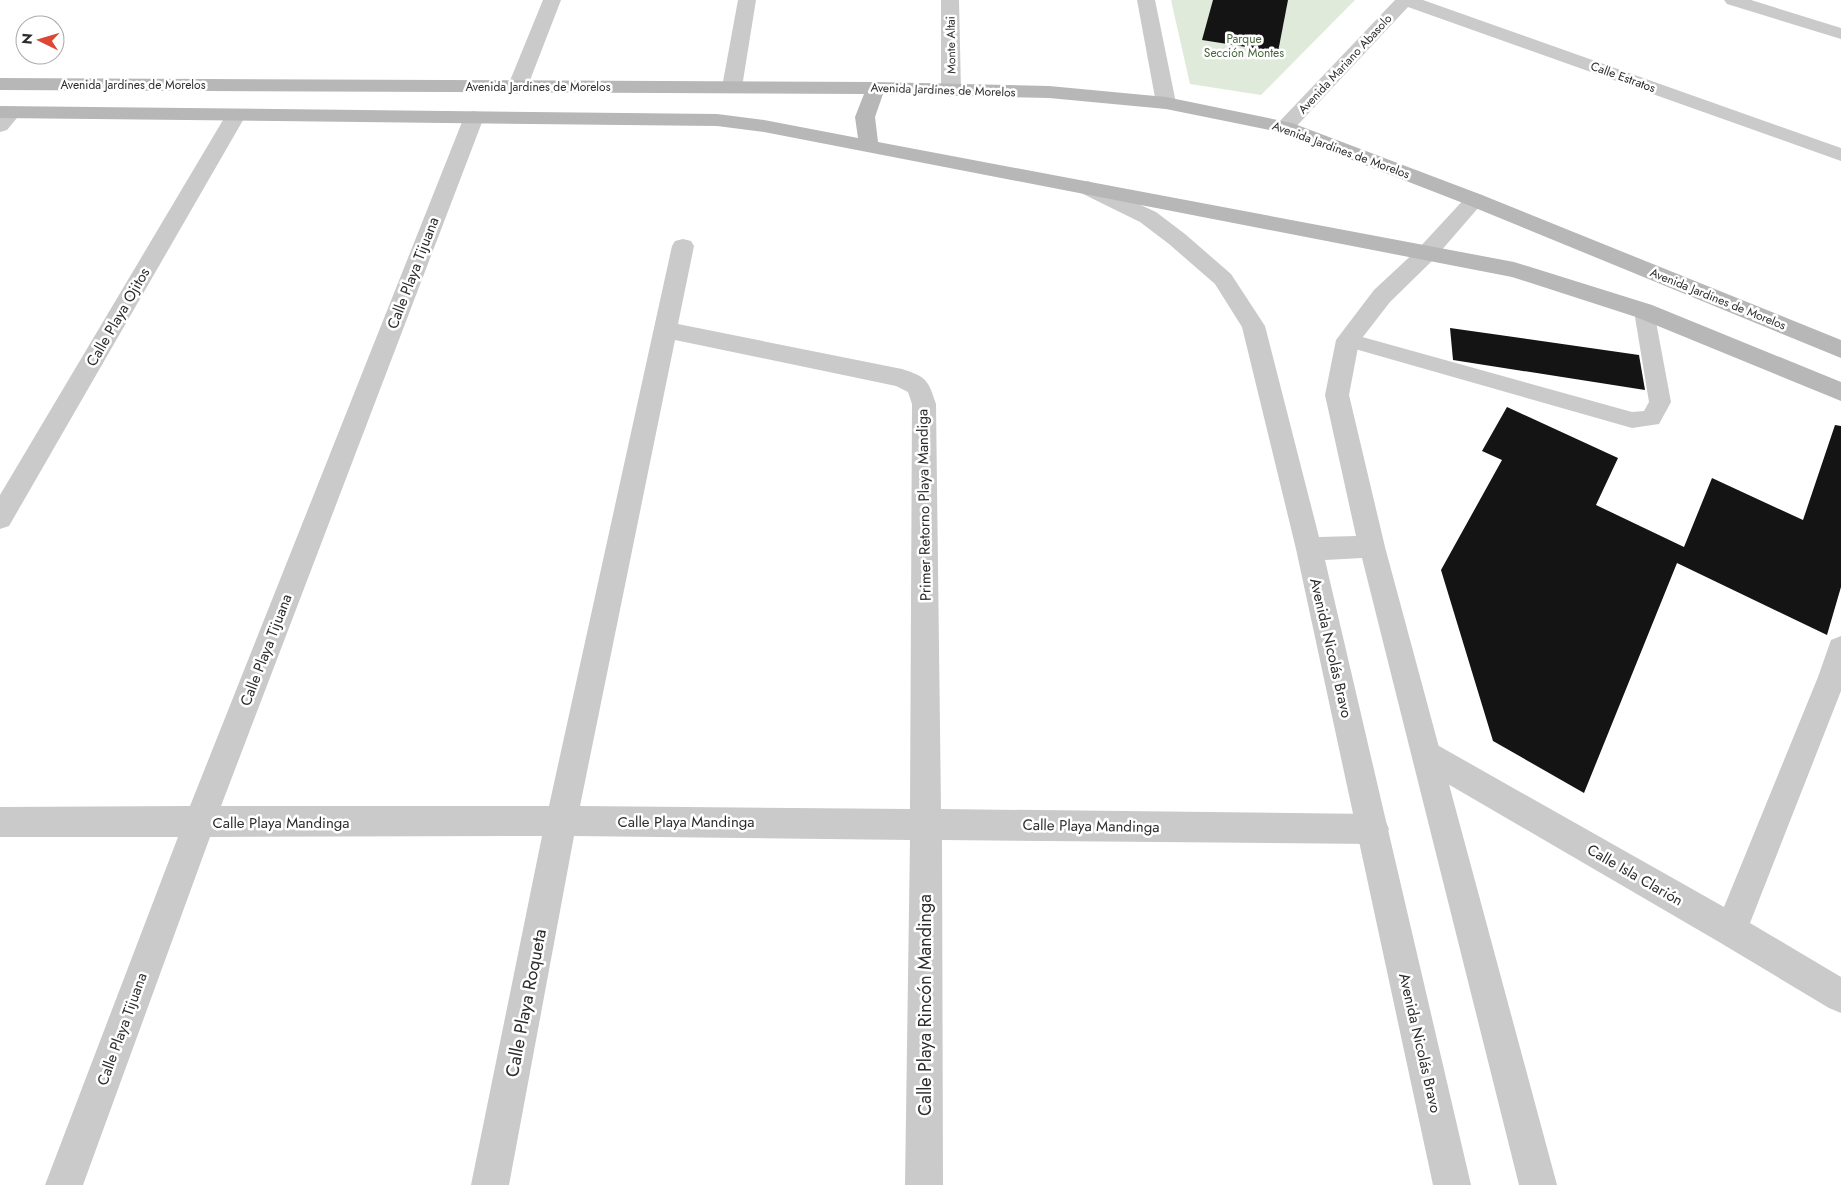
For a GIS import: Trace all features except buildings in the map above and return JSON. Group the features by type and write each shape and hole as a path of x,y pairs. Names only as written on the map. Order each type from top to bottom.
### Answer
{"main road":[{"name":"Avenida Jardines de Morelos","path":"0,84 517,88 876,88 1049,92 1166,103 1285,127 1475,200 1841,349"},
{"path":"869,147 865,118 876,88"},
{"name":"Avenida Jardines de Morelos","path":"4,117 236,115 717,120 764,126 1514,270 1644,311 1841,392"}],"street":[{"path":"517,88 552,0"},
{"path":"732,87 747,0"},
{"name":"Monte Altai","path":"950,0 951,91"},
{"path":"1146,0 1166,103"},
{"name":"Avenida Mariano Abasolo","path":"1285,127 1406,0"},
{"name":"Calle Estratos","path":"1406,0 1841,154"},
{"path":"1733,0 1841,34"},
{"name":"Calle Playa Ojitos","path":"0,518 236,115"},
{"name":"Calle Playa Tijuana","path":"64,1185 199,823 474,118"},
{"name":"Avenida Nicolás Bravo","path":"1088,188 1148,217 1177,239 1223,279 1253,326 1309,549 1452,1185"},
{"path":"1475,200 1426,254 1382,296 1348,340 1337,395 1372,547 1428,756 1538,1185"},
{"path":"561,821 683,246"},
{"name":"Primer Retorno Playa Mandiga","path":"666,330 902,378 918,386 924,404 926,824"},
{"path":"1309,549 1372,547"},
{"path":"1731,930 1836,680 1841,649"},
{"name":"Calle Isla Clarión","path":"1428,756 1731,930 1841,996"},
{"name":"Calle Playa Mandinga","path":"0,822 561,821 1372,829"},
{"name":"Calle Playa Roqueta","path":"490,1185 561,821"},
{"name":"Calle Playa Rincón Mandinga","path":"924,1185 926,824"}],"lane":[{"path":"1348,340 1632,420 1651,418 1660,402 1644,311"}],"green space":[{"name":"Parque Sección Montes","path":"1171,0 1355,0 1261,95 1190,84"}]}
